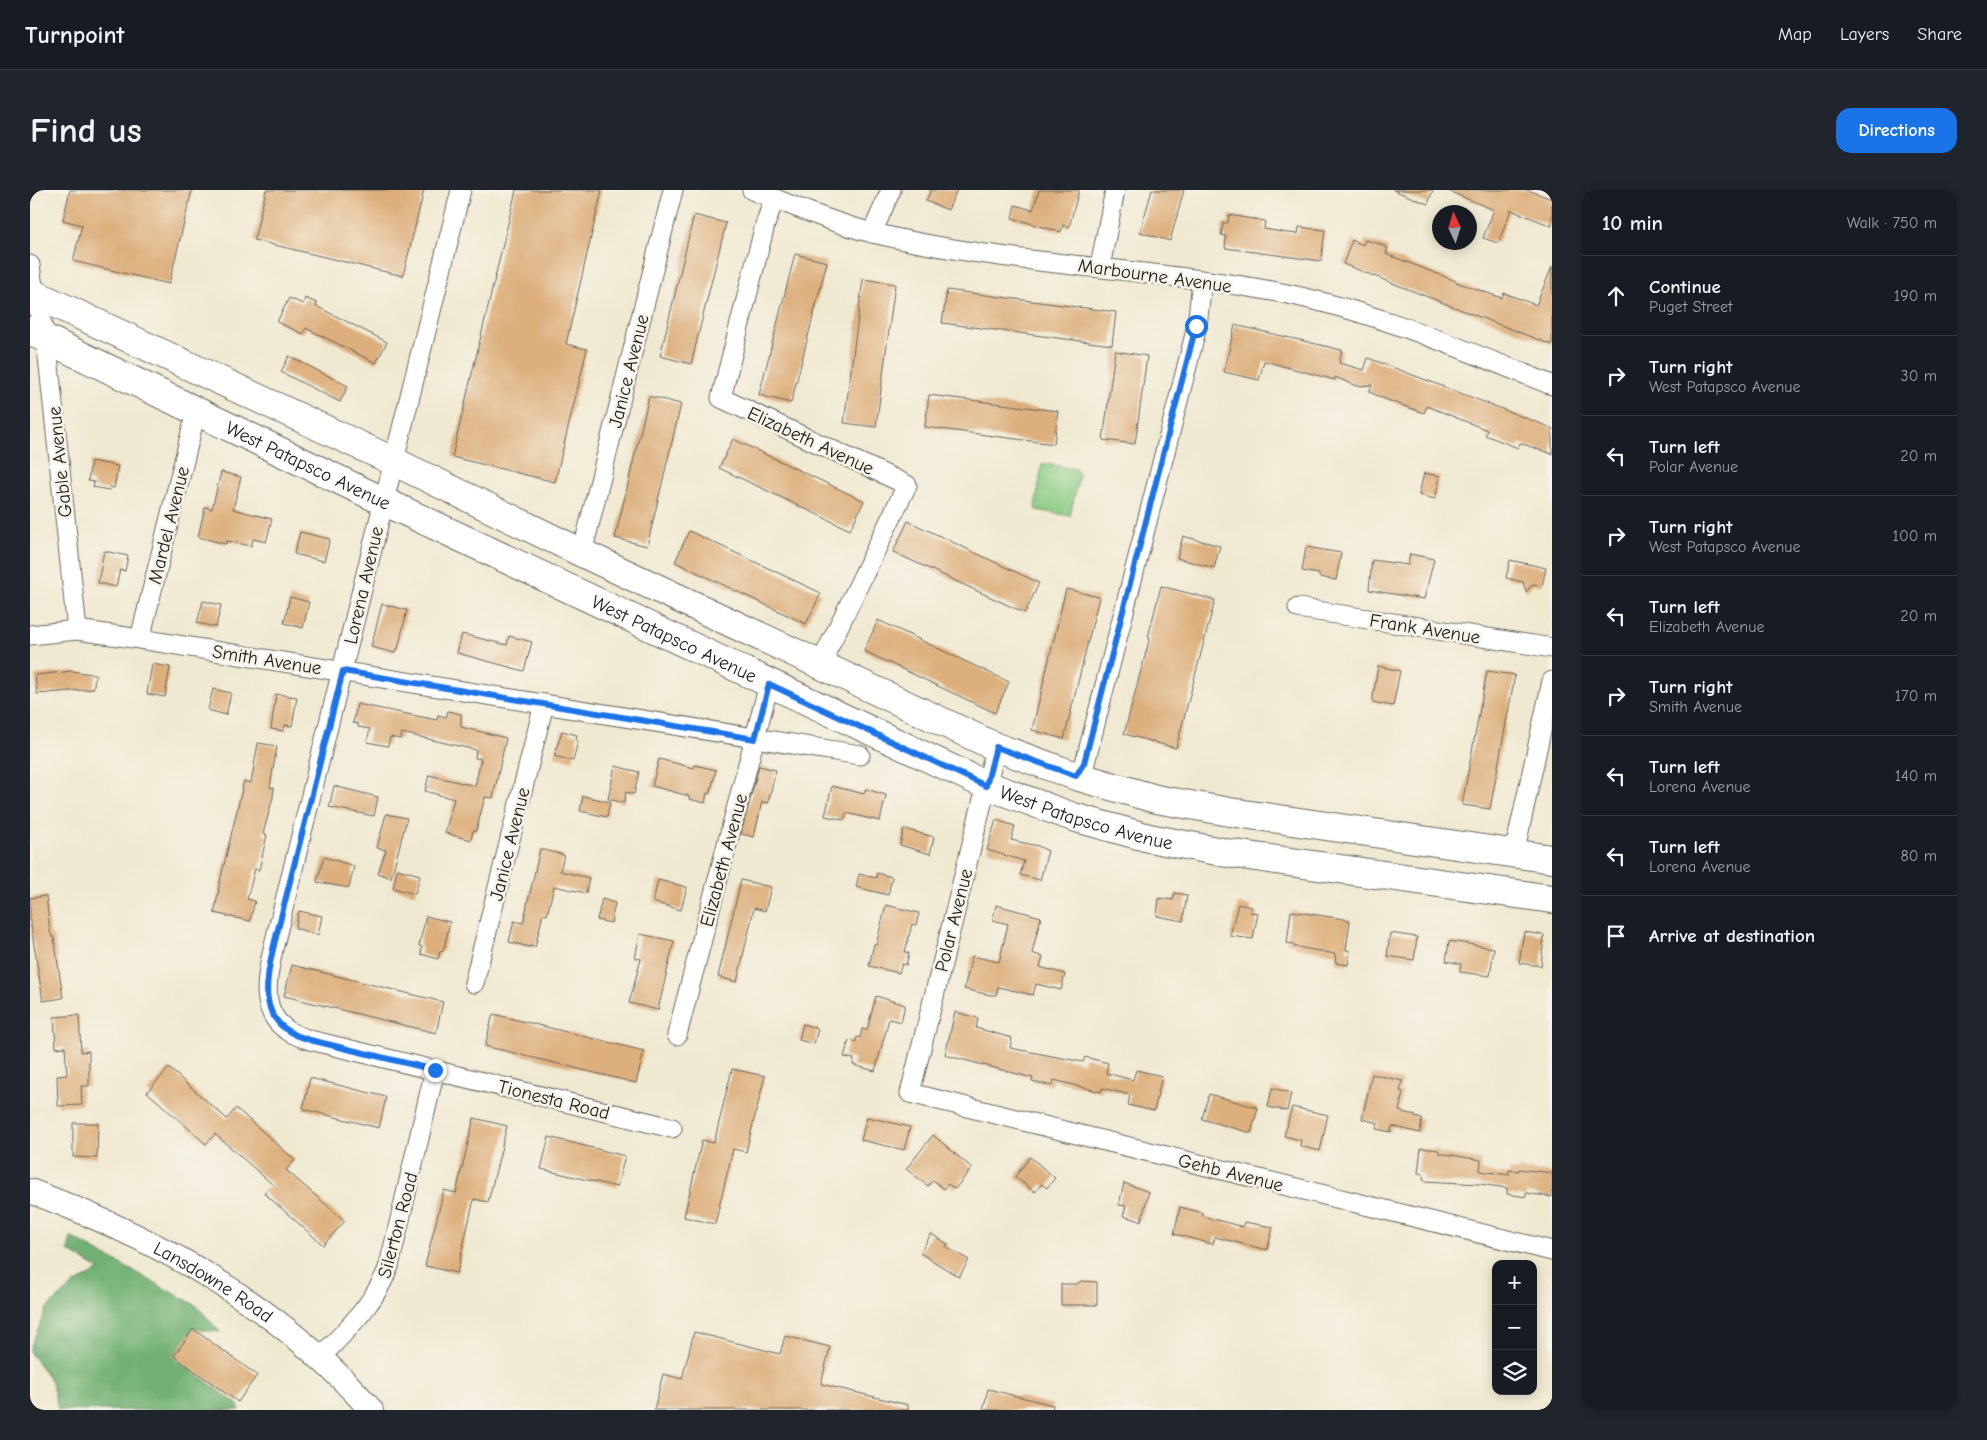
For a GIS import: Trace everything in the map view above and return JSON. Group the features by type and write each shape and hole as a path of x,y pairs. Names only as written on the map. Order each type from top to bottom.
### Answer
{"main road":[{"name":"West Patapsco Avenue","path":"32,293 393,461 582,553 996,747 1076,776 1156,799 1221,811 1552,859"},
{"name":"West Patapsco Avenue","path":"38,335 383,501 986,786 1073,817 1159,840 1226,853 1552,899"}],"street":[{"name":"Lorena Avenue","path":"435,1070 310,1040 292,1033 280,1025 271,1011 267,996 266,980 461,190"},
{"name":"Janice Avenue","path":"582,553 673,190"},
{"name":"Marbourne Avenue","path":"752,190 826,219 872,233 939,247 1202,281 1276,292 1332,304 1384,319 1552,385"},
{"path":"872,233 891,190"},
{"path":"1100,268 1115,190"},
{"name":"Elizabeth Avenue","path":"774,198 765,225 721,398 907,485 820,665"},
{"name":"Gable Avenue","path":"30,265 32,293 77,630"},
{"path":"1076,776 1084,763 1185,376 1196,326 1202,281"},
{"name":"Mardel Avenue","path":"140,639 196,412"},
{"name":"Frank Avenue","path":"1298,608 1552,648"},
{"name":"Smith Avenue","path":"30,635 77,630 140,639 860,756"},
{"path":"1514,854 1552,681"},
{"name":"Elizabeth Avenue","path":"677,1035 769,684"},
{"name":"Janice Avenue","path":"474,983 544,704"},
{"name":"Polar Avenue","path":"910,1093 996,747"},
{"name":"Tionesta Road","path":"435,1070 672,1128"},
{"name":"Silerton Road","path":"319,1359 355,1320 383,1284 389,1266 435,1070"},
{"name":"Gehb Avenue","path":"910,1093 1552,1251"},
{"name":"Lansdowne Road","path":"30,1191 81,1210 200,1270 286,1330 357,1394 371,1410"}],"green space":[{"path":"1042,465 1075,469 1079,475 1070,516 1035,509"},
{"path":"71,1237 197,1306 220,1332 194,1329 173,1357 237,1404 240,1410 58,1410 51,1380 30,1353 30,1348 47,1308 74,1284 100,1270 68,1251"}],"building":[{"path":"70,190 192,190 169,284 73,261 82,225 63,220"},
{"path":"266,190 424,190 403,276 254,240"},
{"path":"516,190 602,190 566,344 587,349 555,482 452,457"},
{"path":"931,190 957,190 948,210 926,201"},
{"path":"1039,190 1079,190 1069,227 1063,225 1061,232 1012,218 1015,205 1033,210"},
{"path":"1152,190 1184,190 1170,241 1140,232"},
{"path":"1393,190 1433,190 1428,204"},
{"path":"1446,190 1528,190 1552,199 1552,226 1511,210 1498,243 1483,238 1494,210"},
{"path":"694,215 726,223 691,364 660,356"},
{"path":"1229,215 1265,221 1264,229 1288,233 1298,234 1299,227 1325,230 1321,261 1225,248 1226,236 1221,235 1223,223 1228,223"},
{"path":"1352,240 1363,245 1365,240 1377,243 1388,248 1386,254 1456,282 1502,298 1504,293 1536,305 1552,267 1552,345 1343,264"},
{"path":"795,254 827,262 791,403 759,395"},
{"path":"863,279 895,284 876,427 844,423"},
{"path":"947,290 1116,312 1112,345 942,323"},
{"path":"289,298 303,304 305,298 317,303 316,306 387,342 376,363 306,328 303,334 277,322"},
{"path":"1235,325 1342,350 1339,363 1364,370 1368,358 1552,428 1552,454 1520,443 1518,448 1485,435 1487,430 1427,406 1424,413 1390,401 1369,392 1372,385 1357,386 1335,377 1335,380 1264,361 1259,380 1224,372"},
{"path":"1115,351 1147,356 1135,444 1103,440"},
{"path":"289,356 348,386 340,402 281,372"},
{"path":"929,395 1058,411 1054,444 925,427"},
{"path":"649,396 681,404 647,546 615,538"},
{"path":"733,439 864,501 850,530 719,468"},
{"path":"91,461 118,466 114,488 110,487 109,490 93,487 94,482 88,481"},
{"path":"221,472 241,477 233,509 272,519 266,542 253,539 251,546 227,541 226,544 198,537 205,507 212,509"},
{"path":"1424,473 1440,476 1435,499 1419,495"},
{"path":"908,521 1039,583 1025,613 893,552"},
{"path":"689,531 821,593 806,624 675,562"},
{"path":"300,532 330,539 324,561 294,554"},
{"path":"1183,536 1220,546 1214,568 1177,558"},
{"path":"1306,547 1341,553 1336,580 1302,571"},
{"path":"104,551 128,556 125,571 120,570 116,587 98,583"},
{"path":"1410,554 1434,559 1424,599 1369,590 1372,560 1408,565"},
{"path":"1510,560 1546,568 1542,586 1533,584 1526,592 1523,582 1506,578"},
{"path":"1161,586 1215,600 1176,748 1124,734 1150,637 1148,637"},
{"path":"1066,589 1099,597 1064,739 1032,730"},
{"path":"290,597 309,602 303,628 284,623"},
{"path":"203,601 221,605 216,627 197,623"},
{"path":"382,604 407,610 398,649 396,649 395,653 371,647"},
{"path":"878,620 1009,682 995,713 864,651"},
{"path":"462,634 507,645 509,636 532,642 524,671 457,653"},
{"path":"152,664 170,667 165,697 147,694"},
{"path":"1378,666 1400,671 1393,706 1372,702"},
{"path":"73,671 96,675 93,689 37,694 35,675"},
{"path":"1487,671 1515,675 1490,809 1462,805"},
{"path":"213,689 231,693 226,715 208,710"},
{"path":"276,694 297,697 292,726 285,725 284,731 271,729"},
{"path":"357,704 437,720 438,715 446,717 448,711 461,714 461,727 506,738 493,798 485,797 476,831 473,831 471,840 445,833 454,799 425,791 429,775 475,786 481,759 475,758 476,750 402,733 401,739 390,737 388,746 367,742 370,729 358,727 358,724 353,723"},
{"path":"562,731 577,735 576,740 578,741 573,761 554,756"},
{"path":"258,743 277,746 270,787 274,788 273,797 263,834 267,835 259,870 255,869 247,899 255,901 250,921 214,913 244,781 251,783"},
{"path":"659,759 694,768 695,765 716,770 710,794 707,793 705,803 689,799 689,796 652,786"},
{"path":"615,766 639,772 634,794 626,792 624,803 608,799"},
{"path":"759,766 776,770 768,803 762,802 754,837 741,834"},
{"path":"334,786 378,797 374,816 329,807"},
{"path":"832,786 864,794 865,789 886,795 880,821 846,813 844,820 825,816"},
{"path":"583,796 610,802 607,817 580,811"},
{"path":"386,814 407,818 391,878 378,873 386,850 377,848"},
{"path":"996,820 1015,826 1011,840 1038,846 1048,851 1040,880 1020,875 1024,861 987,850"},
{"path":"904,829 934,837 930,854 900,845"},
{"path":"540,849 564,855 560,871 589,878 586,893 554,886 547,915 543,914 535,947 530,947 509,942 514,921 523,923"},
{"path":"324,857 354,866 349,888 317,882"},
{"path":"397,869 420,875 415,894 393,888"},
{"path":"877,873 892,877 888,895 856,887 859,874 876,878"},
{"path":"658,880 687,887 681,910 653,902"},
{"path":"741,880 771,887 765,911 754,908 737,982 718,977"},
{"path":"1175,893 1187,895 1183,921 1157,916 1159,898 1173,900"},
{"path":"46,896 50,931 52,937 54,937 63,998 43,1001 30,920 30,898"},
{"path":"602,899 615,903 611,923 597,920"},
{"path":"1238,904 1252,907 1250,912 1258,913 1253,939 1230,936"},
{"path":"886,905 919,913 916,925 912,924 905,952 909,953 906,965 902,964 899,973 869,966"},
{"path":"996,905 1041,917 1032,953 1043,957 1040,967 1065,974 1061,990 1036,984 1033,995 998,987 996,995 964,989 972,956 999,962 1008,924 993,920"},
{"path":"299,911 322,916 318,935 295,928"},
{"path":"1291,911 1350,920 1346,950 1350,951 1348,965 1336,963 1335,954 1294,947 1294,944 1287,943"},
{"path":"426,916 450,922 443,952 440,951 438,959 421,954 422,947 419,946"},
{"path":"1524,932 1544,935 1541,966 1519,963"},
{"path":"1390,933 1417,937 1414,960 1387,956"},
{"path":"640,934 674,941 658,1010 629,1003 641,959 635,958"},
{"path":"1449,941 1494,948 1490,976 1460,972 1461,964 1446,961"},
{"path":"292,965 443,1002 436,1033 284,996"},
{"path":"876,996 905,1005 901,1022 889,1019 875,1071 853,1065 854,1059 844,1057 849,1040 856,1042 857,1037 860,1038 862,1029 867,1030"},
{"path":"955,1012 978,1018 976,1028 1012,1038 1010,1048 1083,1062 1085,1057 1108,1063 1106,1073 1133,1080 1136,1070 1162,1076 1154,1111 1128,1105 1130,1095 1102,1088 1101,1092 1054,1080 1052,1086 1032,1081 1033,1078 945,1055"},
{"path":"493,1014 644,1051 636,1083 485,1046"},
{"path":"79,1015 81,1052 89,1051 89,1086 81,1086 82,1105 58,1106 57,1076 67,1075 65,1047 56,1048 54,1017"},
{"path":"803,1024 818,1029 814,1044 799,1040"},
{"path":"169,1068 227,1119 236,1108 295,1160 286,1170 345,1221 323,1245 264,1193 272,1184 215,1134 206,1144 147,1092"},
{"path":"732,1069 765,1076 746,1152 733,1149 715,1224 684,1217 702,1140 714,1143"},
{"path":"1372,1074 1403,1081 1400,1091 1403,1092 1399,1111 1422,1119 1420,1133 1392,1126 1391,1132 1376,1129 1378,1123 1362,1119"},
{"path":"310,1078 386,1097 379,1128 303,1109"},
{"path":"1272,1088 1291,1093 1287,1111 1268,1107"},
{"path":"1209,1094 1258,1108 1251,1133 1202,1119"},
{"path":"1292,1107 1328,1115 1320,1151 1300,1146 1301,1140 1284,1136"},
{"path":"867,1117 910,1127 904,1150 861,1140"},
{"path":"474,1118 507,1126 488,1202 474,1199 457,1273 425,1266 444,1190 456,1193"},
{"path":"73,1123 98,1123 97,1158 73,1157"},
{"path":"933,1135 972,1168 955,1189 948,1184 944,1189 933,1180 928,1186 906,1169"},
{"path":"549,1137 625,1156 617,1187 541,1169"},
{"path":"1421,1148 1439,1150 1439,1153 1481,1160 1480,1171 1509,1175 1509,1170 1519,1171 1519,1169 1552,1173 1552,1197 1526,1193 1526,1197 1507,1194 1507,1188 1480,1184 1424,1181 1423,1174 1418,1173"},
{"path":"1030,1157 1055,1178 1047,1188 1042,1184 1035,1192 1015,1177"},
{"path":"1124,1183 1149,1192 1141,1221 1123,1216 1126,1206 1119,1205"},
{"path":"1180,1207 1203,1213 1202,1216 1243,1227 1244,1222 1273,1227 1267,1250 1215,1237 1213,1244 1174,1234"},
{"path":"931,1234 948,1244 946,1247 969,1260 959,1277 920,1253"},
{"path":"1081,1281 1097,1282 1097,1305 1061,1305 1061,1284 1077,1284"},
{"path":"193,1329 257,1375 238,1402 174,1356"},
{"path":"694,1332 780,1354 785,1336 830,1347 821,1384 908,1405 908,1410 654,1410 663,1374 682,1379"},
{"path":"988,1389 1053,1405 1052,1410 983,1410"}],"route":[{"path":"435,1070 310,1040 292,1033 280,1025 271,1011 267,996 266,980 274,945 343,671 755,739 769,684 986,786 996,747 1076,776 1084,763 1134,574 1196,326"}]}
